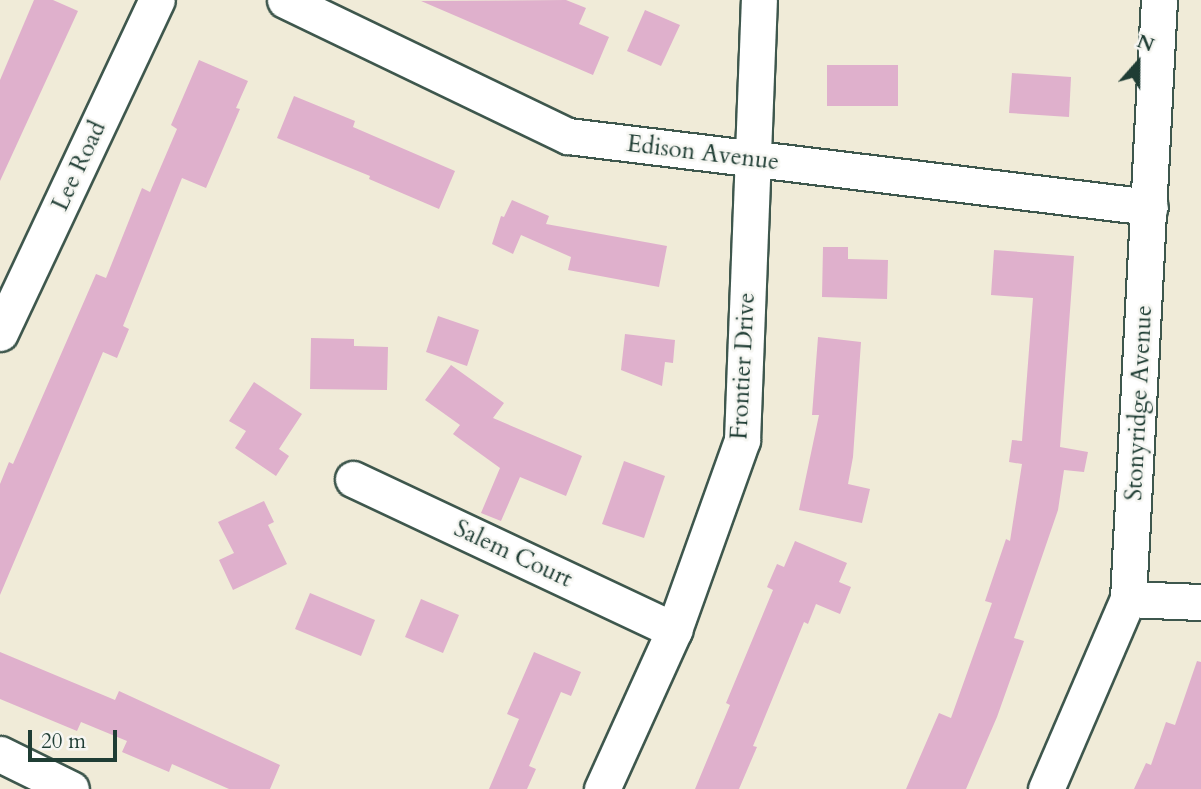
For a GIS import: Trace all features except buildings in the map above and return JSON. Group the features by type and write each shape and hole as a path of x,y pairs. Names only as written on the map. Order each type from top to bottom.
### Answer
{"street":[{"name":"Lee Road","path":"0,333 157,0"},
{"name":"Edison Avenue","path":"285,0 568,136 1150,207"},
{"name":"Frontier Drive","path":"603,789 674,630 742,440 759,0"},
{"name":"Stonyridge Avenue","path":"1046,789 1128,599 1159,0"},
{"name":"Salem Court","path":"353,479 674,630"},
{"path":"1128,599 1201,602"},
{"path":"0,754 71,789"}]}
